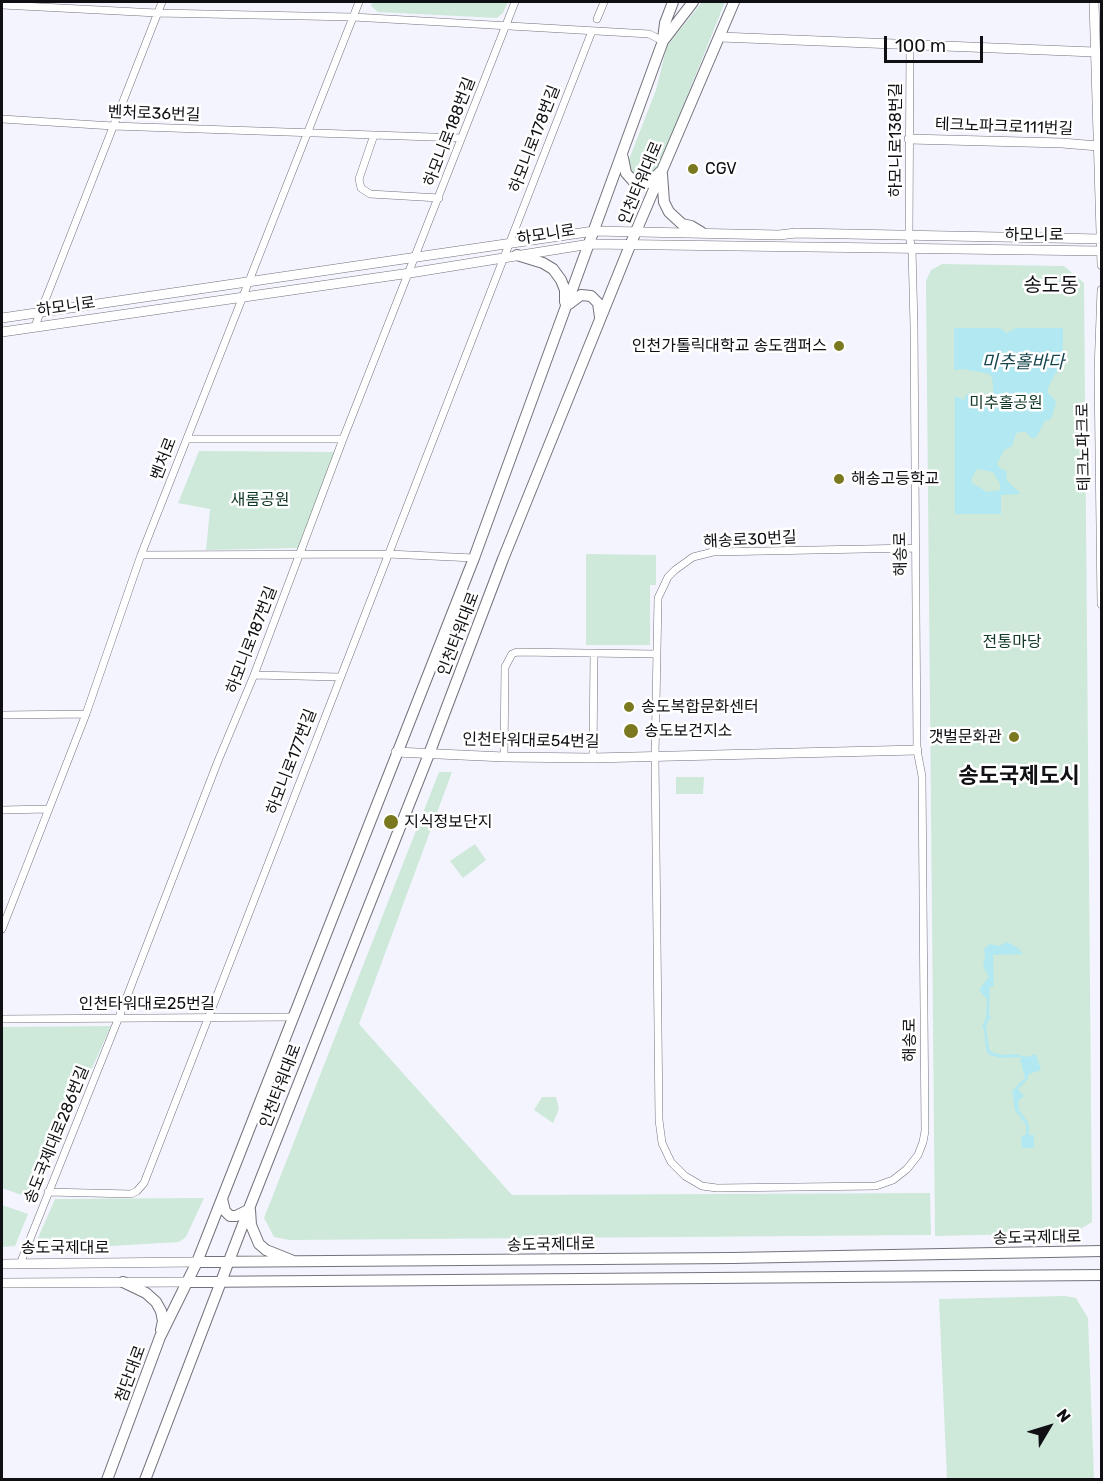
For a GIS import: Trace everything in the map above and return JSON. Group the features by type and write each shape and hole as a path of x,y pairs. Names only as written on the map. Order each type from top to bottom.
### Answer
{"main road":[{"path":"663,41 665,22 673,2"},
{"name":"인천타워대로","path":"188,1281 474,558 663,41 693,2"},
{"name":"인천타워대로","path":"222,1281 503,559 631,243 734,2"},
{"path":"627,143 624,168 634,182 644,184 651,182 663,169"},
{"path":"663,169 664,202 669,212 682,224 701,232"},
{"path":"518,255 543,263 553,269 565,290 566,308"},
{"path":"566,308 581,295 591,296 599,306 599,321"},
{"path":"222,1199 225,1211 230,1216 236,1216 249,1208 251,1225 259,1244 266,1250 297,1262"},
{"name":"송도국제대로","path":"197,1262 743,1258 1101,1251"},
{"name":"송도국제대로","path":"188,1281 1101,1275"},
{"name":"첨단대로","path":"107,1479 160,1337 188,1281"},
{"path":"145,1479 222,1281"},
{"path":"123,1282 146,1293 156,1302 163,1321 160,1337"}],"street":[{"path":"35,326 162,2"},
{"name":"벤처로","path":"2,929 5,909 86,714 141,555 359,2"},
{"name":"하모니로188번길","path":"410,273 515,2"},
{"path":"597,19 604,2"},
{"path":"1095,2 1094,52 1101,265"},
{"path":"2,5 158,13 353,17 649,34 663,41"},
{"name":"하모니로178번길","path":"503,258 592,31"},
{"path":"720,37 1094,52"},
{"name":"하모니로138번길","path":"910,44 909,236 912,249"},
{"name":"벤처로36번길","path":"2,118 113,126 461,138"},
{"path":"374,135 359,179 361,188 370,194 439,198"},
{"name":"테크노파크로111번길","path":"909,139 1098,146"},
{"name":"하모니로","path":"2,318 594,231 1101,239"},
{"name":"하모니로","path":"2,332 410,273 590,244 1101,251"},
{"name":"해송로","path":"655,757 659,1120 662,1143 667,1156 685,1176 709,1187 885,1184 907,1169 918,1155 925,1131 922,776 917,750 912,249"},
{"name":"하모니로177번길","path":"48,1192 131,1194 144,1183 503,258"},
{"name":"하모니로187번길","path":"119,1017 218,761 254,675 343,439 410,273"},
{"name":"테크노파크로","path":"1101,290 1099,371 1101,604"},
{"path":"187,439 343,439"},
{"name":"해송로30번길","path":"655,757 657,610 663,586 675,570 693,557 712,552 915,548"},
{"path":"141,555 388,554 474,558"},
{"path":"504,757 505,667 508,658 517,652 656,654"},
{"path":"593,758 594,653"},
{"path":"254,675 340,677"},
{"path":"2,715 86,714"},
{"name":"인천타워대로54번길","path":"396,752 593,758 917,750"},
{"path":"2,810 48,809"},
{"name":"송도국제대로286번길","path":"20,1264 119,1017"},
{"name":"인천타워대로25번길","path":"2,1019 293,1017"},
{"name":"송도국제대로","path":"2,1264 197,1262"},
{"name":"송도국제대로","path":"2,1283 188,1281"}],"green space":[{"path":"372,2 508,2 503,13 497,18 378,12 371,6"},
{"path":"702,2 725,2 657,171 648,180 631,176 628,162 656,90 667,46"},
{"name":"미추홀공원","path":"942,264 1064,266 1084,283 1092,1222 1074,1233 935,1236 926,281 931,270"},
{"name":"새롬공원","path":"199,451 335,452 299,548 206,550 210,509 178,503"},
{"path":"586,554 656,555 656,585 650,585 650,645 586,645"},
{"path":"439,772 452,772 359,1024 512,1195 930,1193 931,1235 289,1240 274,1237 264,1218"},
{"path":"676,777 704,777 703,794 676,794"},
{"path":"475,844 486,860 463,878 450,861"},
{"path":"111,1026 33,1199 2,1188 2,1027"},
{"path":"542,1097 556,1097 559,1109 553,1123 534,1110"},
{"path":"204,1198 186,1237 179,1242 43,1250 38,1238 55,1199"},
{"path":"2,1205 28,1214 15,1246 2,1247"},
{"path":"1065,1296 1076,1298 1088,1318 1094,1479 947,1479 939,1299"}],"water":[{"name":"미추홀바다","path":"954,328 1000,328 1007,333 1016,328 1063,328 1063,367 1055,374 1048,388 1048,393 1056,403 1051,419 1045,421 1037,436 1032,439 1025,431 1016,433 1012,446 1004,450 997,464 1001,469 1006,470 1007,481 1021,494 1001,495 1001,514 955,514 955,396 964,400 966,395 971,393 976,400 988,400 993,395 993,386 989,374 963,369 954,370","holes":["977,469 993,472 1000,484 1000,490 987,492 972,483 972,477"]},
{"path":"1007,942 1023,954 993,955 994,986 990,987 989,1014 991,1018 986,1028 991,1052 1027,1057 1036,1054 1041,1070 1029,1074 1027,1080 1018,1089 1024,1096 1018,1101 1019,1110 1029,1124 1029,1135 1034,1135 1034,1148 1022,1148 1021,1136 1026,1135 1026,1125 1015,1110 1012,1091 1025,1078 1020,1059 1023,1057 1002,1058 989,1055 982,1027 986,1018 987,999 980,988 989,977 983,966 984,949 990,944 999,946"}],"place":[{"name":"CGV","path":"693,169"},
{"name":"인천가톨릭대학교 송도캠퍼스","path":"839,346"},
{"name":"해송고등학교","path":"839,479"},
{"name":"송도복합문화센터","path":"629,707"},
{"name":"송도보건지소","path":"631,731"},
{"name":"갯벌문화관","path":"1014,737"},
{"name":"지식정보단지","path":"391,822"}],"district":[{"name":"송도동","path":"1051,286"},
{"name":"송도국제도시","path":"1019,777"}],"park label":[{"name":"전통마당","path":"1012,642"}]}
